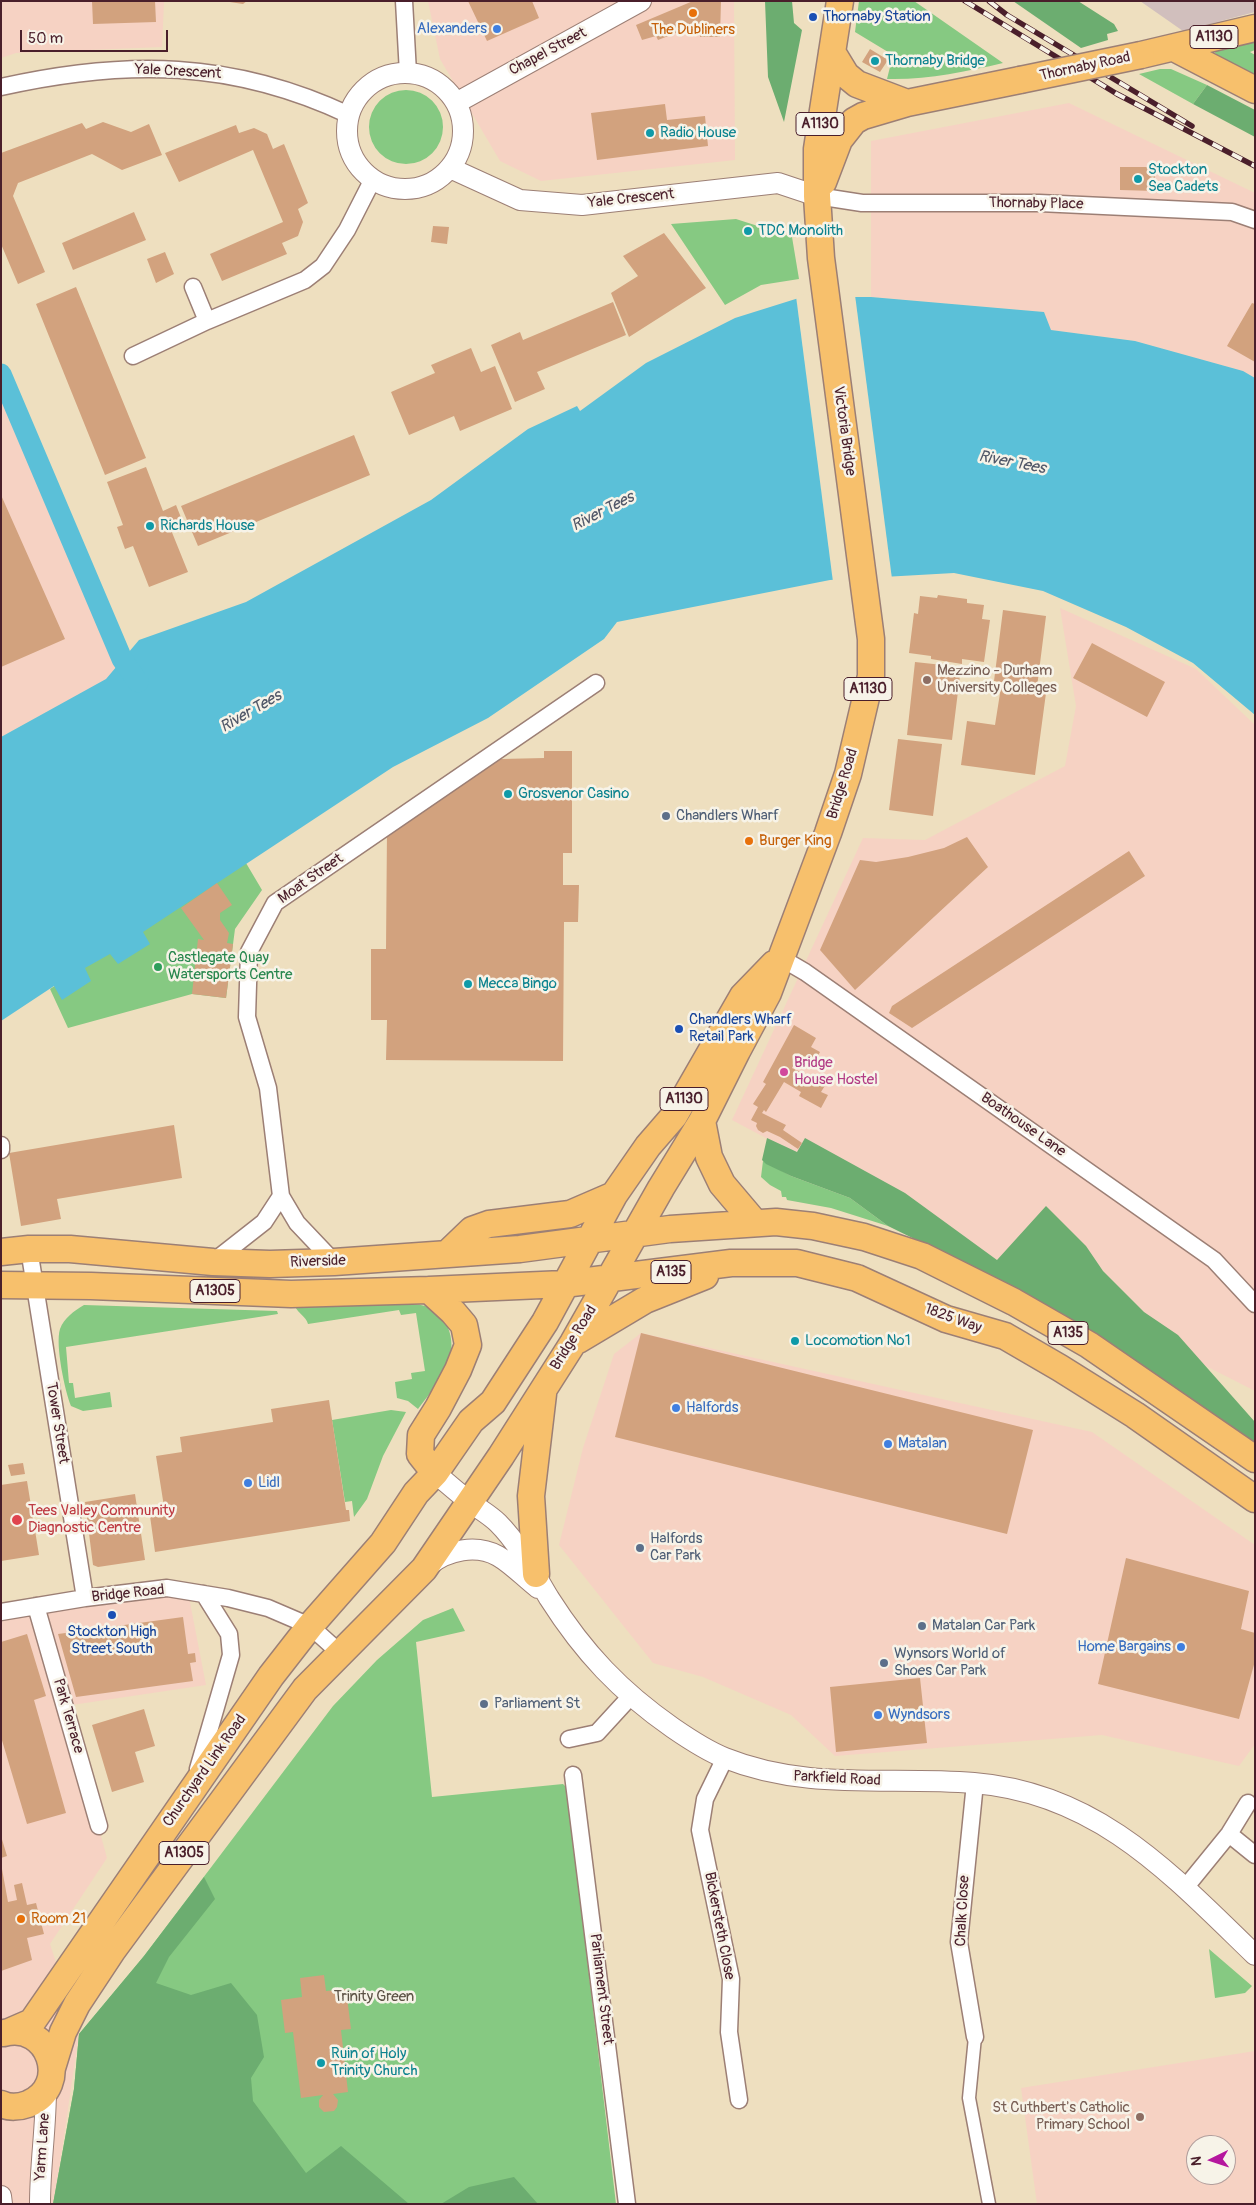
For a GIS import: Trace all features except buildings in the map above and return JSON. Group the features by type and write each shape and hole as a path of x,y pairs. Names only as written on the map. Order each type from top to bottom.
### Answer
{"main road":[{"name":"A1130","path":"817,196 817,149 840,1"},
{"name":"A1130","path":"1174,48 1255,28"},
{"name":"A1130","path":"1174,48 1255,90"},
{"name":"Thornaby Road","path":"907,103 1085,68 1174,48"},
{"path":"832,52 846,75 857,84 907,103"},
{"name":"A1130","path":"817,196 839,140 854,120 907,103"},
{"name":"Victoria Bridge","path":"817,196 821,258 867,603"},
{"name":"Bridge Road","path":"340,1652 424,1568 501,1456 573,1343 611,1279 634,1234 702,1121 768,993 848,774 871,676 871,639 867,603"},
{"name":"Bridge Road","path":"310,1626 383,1543 416,1493 435,1474 470,1421 493,1402 544,1322 614,1195 648,1146 674,1116 743,996 781,958"},
{"path":"702,1121 709,1157 722,1184 755,1223"},
{"path":"448,1253 472,1230 489,1224 570,1214 614,1195"},
{"name":"A135","path":"634,1234 670,1229 776,1222 813,1226 864,1237 922,1256 1014,1302 1089,1345 1255,1459"},
{"name":"Riverside","path":"1,1252 28,1249 70,1249 213,1262 270,1264 334,1262 520,1249 634,1234"},
{"name":"1825 Way","path":"611,1279 731,1263 786,1262 856,1278 946,1319 1005,1336 1135,1415 1255,1499"},
{"name":"A1305","path":"573,1343 645,1300 684,1286 731,1263"},
{"name":"Riverside","path":"1,1285 291,1294 564,1284 611,1279"},
{"path":"429,1290 464,1325 468,1345 458,1370 421,1435 420,1454 435,1474"},
{"path":"536,1574 531,1496 544,1386"},
{"name":"Churchyard Link Road","path":"4,2033 32,2022 271,1676 310,1626"},
{"name":"Churchyard Link Road","path":"49,2079 66,2025 77,2004 112,1951 305,1689 340,1652"},
{"name":"A1305","path":"4,2033 27,2034 43,2045 49,2056 49,2079"},
{"path":"1,2104 21,2106 35,2101 49,2079"}],"street":[{"path":"404,1 408,72"},
{"name":"Chapel Street","path":"456,103 641,1"},
{"name":"Yale Crescent","path":"1,87 31,80 113,69 196,70 233,76 273,86 326,104 349,115"},
{"path":"408,72 427,77 444,87 456,103 462,119 463,136 459,153 450,168 437,180 422,187 405,189 388,187 373,179 359,167 350,151 347,133 349,115 358,97 371,83 389,75 408,72"},
{"name":"Yale Crescent","path":"450,168 512,196 529,201 582,205 778,183 817,196"},
{"path":"133,356 207,321 305,280 323,266 347,230 373,179"},
{"name":"Thornaby Place","path":"817,196 862,203 1039,203 1232,212 1255,220"},
{"path":"193,287 207,321"},
{"name":"Moat Street","path":"334,1262 297,1223 281,1196 268,1088 247,1017 249,952 275,903 596,684"},
{"name":"Boathouse Lane","path":"781,958 844,1000 1214,1260 1255,1304"},
{"path":"1,1145 1,1150"},
{"path":"213,1262 264,1222 281,1196"},
{"name":"Tower Street","path":"28,1249 85,1598"},
{"name":"Parkfield Road","path":"435,1474 468,1502 498,1522 536,1574 549,1598 584,1649 630,1696 691,1741 724,1758 782,1776 824,1781 975,1783 1033,1794 1088,1816 1135,1846 1185,1888 1255,1955"},
{"path":"424,1568 440,1556 462,1550 480,1550 498,1556 549,1598"},
{"name":"Bridge Road","path":"1,1612 85,1598 167,1588 268,1608 310,1626 340,1652"},
{"path":"190,1793 207,1741 231,1654 229,1634 204,1594"},
{"name":"Park Terrace","path":"36,1606 98,1826"},
{"path":"570,1739 597,1733 630,1696"},
{"name":"Bickersteth Close","path":"724,1758 705,1799 700,1830 731,1979 729,2032 739,2100"},
{"name":"Parliament Street","path":"573,1775 627,2204"},
{"name":"Chalk Close","path":"975,1783 959,1942 975,2037"},
{"path":"1185,1888 1229,1834 1248,1803"},
{"path":"1229,1834 1255,1855"},
{"path":"975,2037 969,2098 989,2204"},
{"name":"Yarm Lane","path":"40,2204 40,2177 49,2079"},
{"path":"1,2196 2,2204"}],"shaded area":[{"path":"1,1 164,1 162,47 16,53 1,58"},
{"path":"428,1 734,1 735,160 541,181 500,161 440,59"},
{"path":"1140,1 1255,1 1255,12 1183,31"},
{"path":"1069,103 1255,193 1255,378 1242,371 1135,341 1050,330 1044,312 871,297 871,141"},
{"path":"1,386 122,659 107,679 1,737"},
{"path":"1060,608 1196,669 1255,725 1255,1391 918,1219 732,1120 863,838 925,840 1065,766 1076,706"},
{"path":"641,1333 1092,1432 1255,1545 1255,1744 1239,1766 1102,1735 835,1756 791,1715 703,1677 653,1663 559,1545 583,1448 614,1354"},
{"path":"188,1592 206,1685 65,1706 107,1858 50,1944 79,2034 54,2204 1,2204 1,1610"},
{"name":"St Cuthbert's Catholic Primary School","path":"1255,2051 1255,2204 1037,2204 1021,2088"}],"green space":[{"path":"765,1 792,1 794,23 802,30 784,122 768,77"},
{"path":"859,1 914,1 1003,63 931,77 887,79 893,55 855,32"},
{"path":"1013,1 1078,1 1114,24 1118,31 1107,34 1108,40 1081,48"},
{"path":"1255,39 1255,50 1250,52 1255,55 1255,77 1218,57 1215,53 1216,48"},
{"path":"1160,69 1171,69 1207,85 1193,104 1139,74"},
{"path":"1207,85 1255,110 1255,137 1193,104"},
{"path":"406,90 420,93 432,101 440,113 443,127 440,141 432,153 420,161 406,164 392,161 380,153 372,141 369,127 372,113 380,101 392,93"},
{"path":"736,219 792,237 799,279 761,285 725,305 671,224"},
{"name":"Castlegate Quay Watersports Centre","path":"246,863 262,890 235,929 226,998 192,994 68,1028 50,989"},
{"path":"767,1138 797,1152 805,1138 905,1193 997,1260 1046,1206 1086,1246 1103,1271 1144,1312 1178,1335 1255,1422 1255,1443 943,1253 888,1226 850,1198 791,1176 766,1164 762,1160"},
{"path":"763,1161 791,1176 850,1198 888,1226 831,1208 787,1200 786,1197 782,1197 781,1191 761,1177"},
{"path":"84,1305 277,1311 278,1314 66,1347 69,1383 73,1383 75,1398 110,1392 112,1407 83,1411 71,1406 61,1368 59,1336 64,1321"},
{"path":"423,1305 434,1310 446,1323 451,1340 450,1358 447,1367 418,1409 408,1401 397,1398 395,1382 412,1379 411,1373 425,1371 416,1313 401,1315 399,1310 308,1324 295,1306"},
{"path":"391,1410 406,1412 383,1456 367,1499 354,1517 352,1501 345,1502 332,1420"},
{"name":"Trinity Green","path":"453,1608 465,1631 416,1642 432,1797 563,1784 567,1788 616,2204 53,2204 74,2089 79,2034 144,1956 333,1706 377,1660 423,1620"},
{"path":"204,1877 215,1899 169,1957 156,1983 191,1995 231,1983 257,2015 264,2057 251,2078 253,2101 306,2173 341,2146 409,2204 53,2204 74,2089 79,2034 144,1956"},
{"path":"1209,1949 1252,1986 1245,1993 1215,1998"},
{"path":"514,2177 538,2204 441,2204 469,2187"}],"water":[{"name":"River Tees","path":"802,297 871,297 1044,312 1051,330 1135,341 1243,371 1255,378 1255,715 1193,663 1126,627 1043,591 954,573 830,580 617,622 604,639 488,718 393,767 143,932 150,944 118,964 110,954 85,968 91,981 62,1000 54,986 1,1021 1,737 106,679 139,640 246,602 431,500 528,429 577,406 580,411 646,363 735,318"}],"pier":[{"path":"802,294 855,295 892,579 833,582 796,296"}],"waterway":[{"path":"1,374 122,659 138,682"}],"railway":[{"path":"965,1 1117,94 1255,166"},
{"path":"989,1 1007,15 1192,126"}],"place":[{"name":"The Dubliners","path":"693,13"},
{"name":"Thornaby Station","path":"813,17"},
{"name":"Alexanders","path":"497,29"},
{"name":"Thornaby Bridge","path":"875,61"},
{"name":"Radio House","path":"650,133"},
{"name":"Stockton Sea Cadets","path":"1138,179"},
{"name":"TDC Monolith","path":"748,231"},
{"name":"Richards House","path":"150,526"},
{"name":"Mezzino - Durham University Colleges","path":"927,680"},
{"name":"Grosvenor Casino","path":"508,794"},
{"name":"Chandlers Wharf","path":"666,816"},
{"name":"Burger King","path":"749,841"},
{"name":"Castlegate Quay Watersports Centre","path":"158,967"},
{"name":"Mecca Bingo","path":"468,984"},
{"name":"Chandlers Wharf Retail Park","path":"679,1029"},
{"name":"Bridge House Hostel","path":"784,1072"},
{"name":"Locomotion No1","path":"795,1341"},
{"name":"Halfords","path":"676,1408"},
{"name":"Matalan","path":"888,1444"},
{"name":"Lidl","path":"248,1483"},
{"name":"Tees Valley Community Diagnostic Centre","path":"17,1520"},
{"name":"Halfords Car Park","path":"640,1548"},
{"name":"Stockton High Street South","path":"112,1615"},
{"name":"Matalan Car Park","path":"922,1626"},
{"name":"Home Bargains","path":"1181,1647"},
{"name":"Wynsors World of Shoes Car Park","path":"884,1663"},
{"name":"Parliament St","path":"484,1704"},
{"name":"Wyndsors","path":"878,1715"},
{"name":"Room 21","path":"21,1919"},
{"name":"Ruin of Holy Trinity Church","path":"321,2063"},
{"name":"St Cuthbert's Catholic Primary School","path":"1140,2117"}]}
